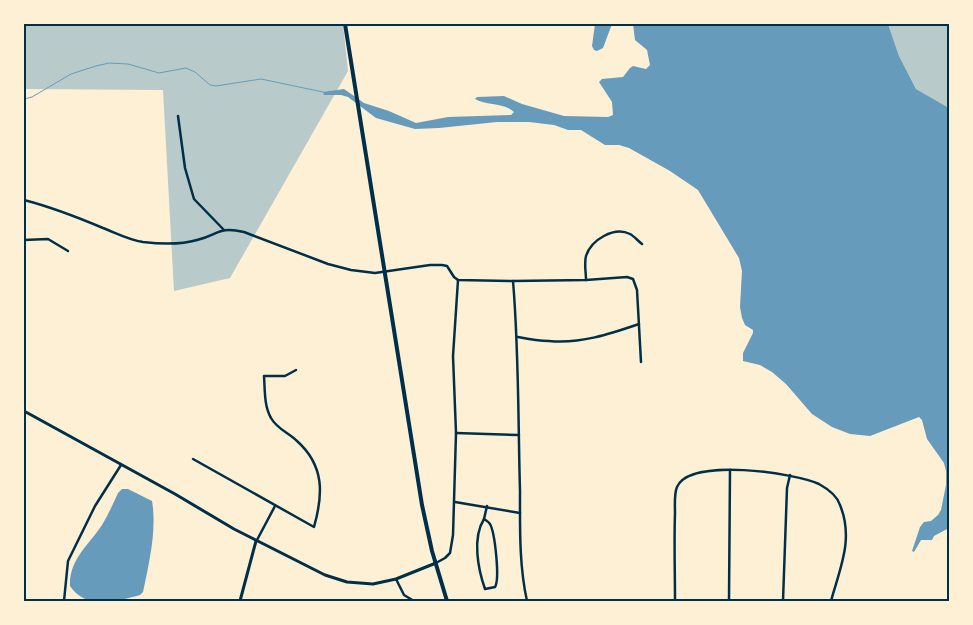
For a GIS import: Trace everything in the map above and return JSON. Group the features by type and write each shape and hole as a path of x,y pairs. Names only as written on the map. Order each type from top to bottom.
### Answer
{"main road":[{"path":"344,24 422,505 432,551 448,601"}],"street":[{"path":"178,116 185,168 194,200 224,230"},
{"path":"24,200 59,210 135,241 174,244 200,240 224,230 244,232 328,264 366,272 384,272 442,264 458,280 586,280 626,277 632,279 637,290 641,362"},
{"path":"586,280 586,259 589,249 599,239 621,231 630,234 642,244"},
{"path":"24,240 48,239 68,251"},
{"path":"24,411 256,541 308,568 336,579 364,584 396,579 446,558 451,549 455,502 454,356 458,280"},
{"path":"513,281 518,337 518,435 523,583 527,601"},
{"path":"518,337 551,342 581,340 609,334 639,324"},
{"path":"192,458 314,528 320,498 320,483 316,469 302,446 270,417 266,402 264,376 284,376 296,370"},
{"path":"456,434 518,435"},
{"path":"64,601 68,561 95,506 121,465"},
{"path":"675,601 677,486 682,480 694,474 717,470 790,475 820,485 836,496 847,535 842,564 831,601"},
{"path":"730,470 730,601"},
{"path":"784,601 787,488 790,475"},
{"path":"455,502 520,513"},
{"path":"240,601 256,541 275,506"},
{"path":"484,519 489,522 492,530 497,577 495,587 485,589 480,574 478,555 479,530 484,519 486,506"},
{"path":"396,579 404,595 414,601"}],"shaded area":[{"path":"24,24 343,24 348,71 230,278 174,291 163,90 24,89"},
{"path":"888,24 949,24 949,108 916,89 899,56"}],"water":[{"path":"595,24 612,24 603,48 597,51 592,46"},
{"path":"633,24 888,24 899,56 916,89 949,108 949,528 934,536 932,540 921,540 914,552 912,551 920,527 924,522 931,521 941,510 946,485 944,463 927,439 922,420 919,417 870,436 850,434 832,427 812,414 786,384 772,372 760,365 743,361 743,353 753,330 745,325 742,318 740,307 742,271 739,258 698,190 670,171 629,148 619,145 605,145 581,130 568,130 554,125 529,122 497,122 415,129 376,118 348,97 324,95 323,92 344,89 364,103 389,111 416,123 448,117 511,115 514,112 510,109 475,99 477,97 504,96 522,104 564,116 608,117 613,115 612,102 599,82 602,79 623,77 633,66 646,69 650,65 647,50 635,40"},
{"path":"122,489 128,489 152,501 153,535 143,592 140,595 122,600 93,601 76,594 70,586 73,568 76,560 102,525 118,493"}],"waterway":[{"path":"24,99 32,97 71,74 109,63 128,64 159,73 186,68 195,72 210,85 216,86 261,79 323,92"}]}
